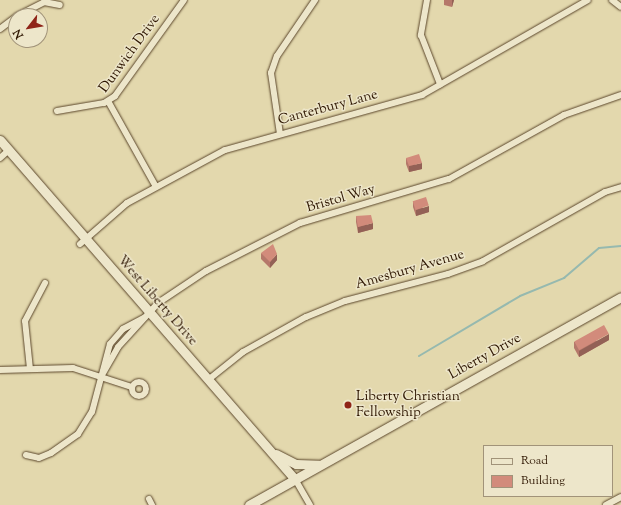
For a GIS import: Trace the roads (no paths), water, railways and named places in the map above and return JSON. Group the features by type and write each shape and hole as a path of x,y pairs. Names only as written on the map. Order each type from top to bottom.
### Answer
{"main road":[{"name":"West Liberty Drive","path":"0,140 82,241 146,316 208,380 295,479"},
{"name":"Liberty Drive","path":"249,505 621,297"},
{"path":"269,450 296,464 321,465"}],"street":[{"name":"Dunwich Drive","path":"156,187 108,101 184,0"},
{"path":"280,134 271,74 277,56 315,0"},
{"path":"427,0 421,35 440,84"},
{"name":"Canterbury Lane","path":"82,241 110,215 156,187 225,150 412,99 588,0"},
{"path":"612,0 621,7"},
{"path":"32,8 44,2 60,5"},
{"path":"0,29 8,23"},
{"name":"Bristol Way","path":"26,455 39,458 51,453 78,434 92,412 102,375 118,347 146,316 183,284 277,233 324,215 449,179 564,115 621,95"},
{"path":"57,111 108,101"},
{"path":"0,158 9,150"},
{"name":"Amesbury Avenue","path":"208,380 242,352 306,317 345,301 470,266 605,192 621,187"},
{"path":"30,369 25,321 44,283"},
{"path":"0,370 73,368 102,375 132,387"},
{"path":"295,479 310,505"},
{"path":"606,505 621,497"},
{"path":"149,499 152,505"}],"waterway":[{"path":"419,356 520,296 564,278 599,248 621,246"}],"place":[{"name":"Liberty Christian Fellowship","path":"348,405"}]}
